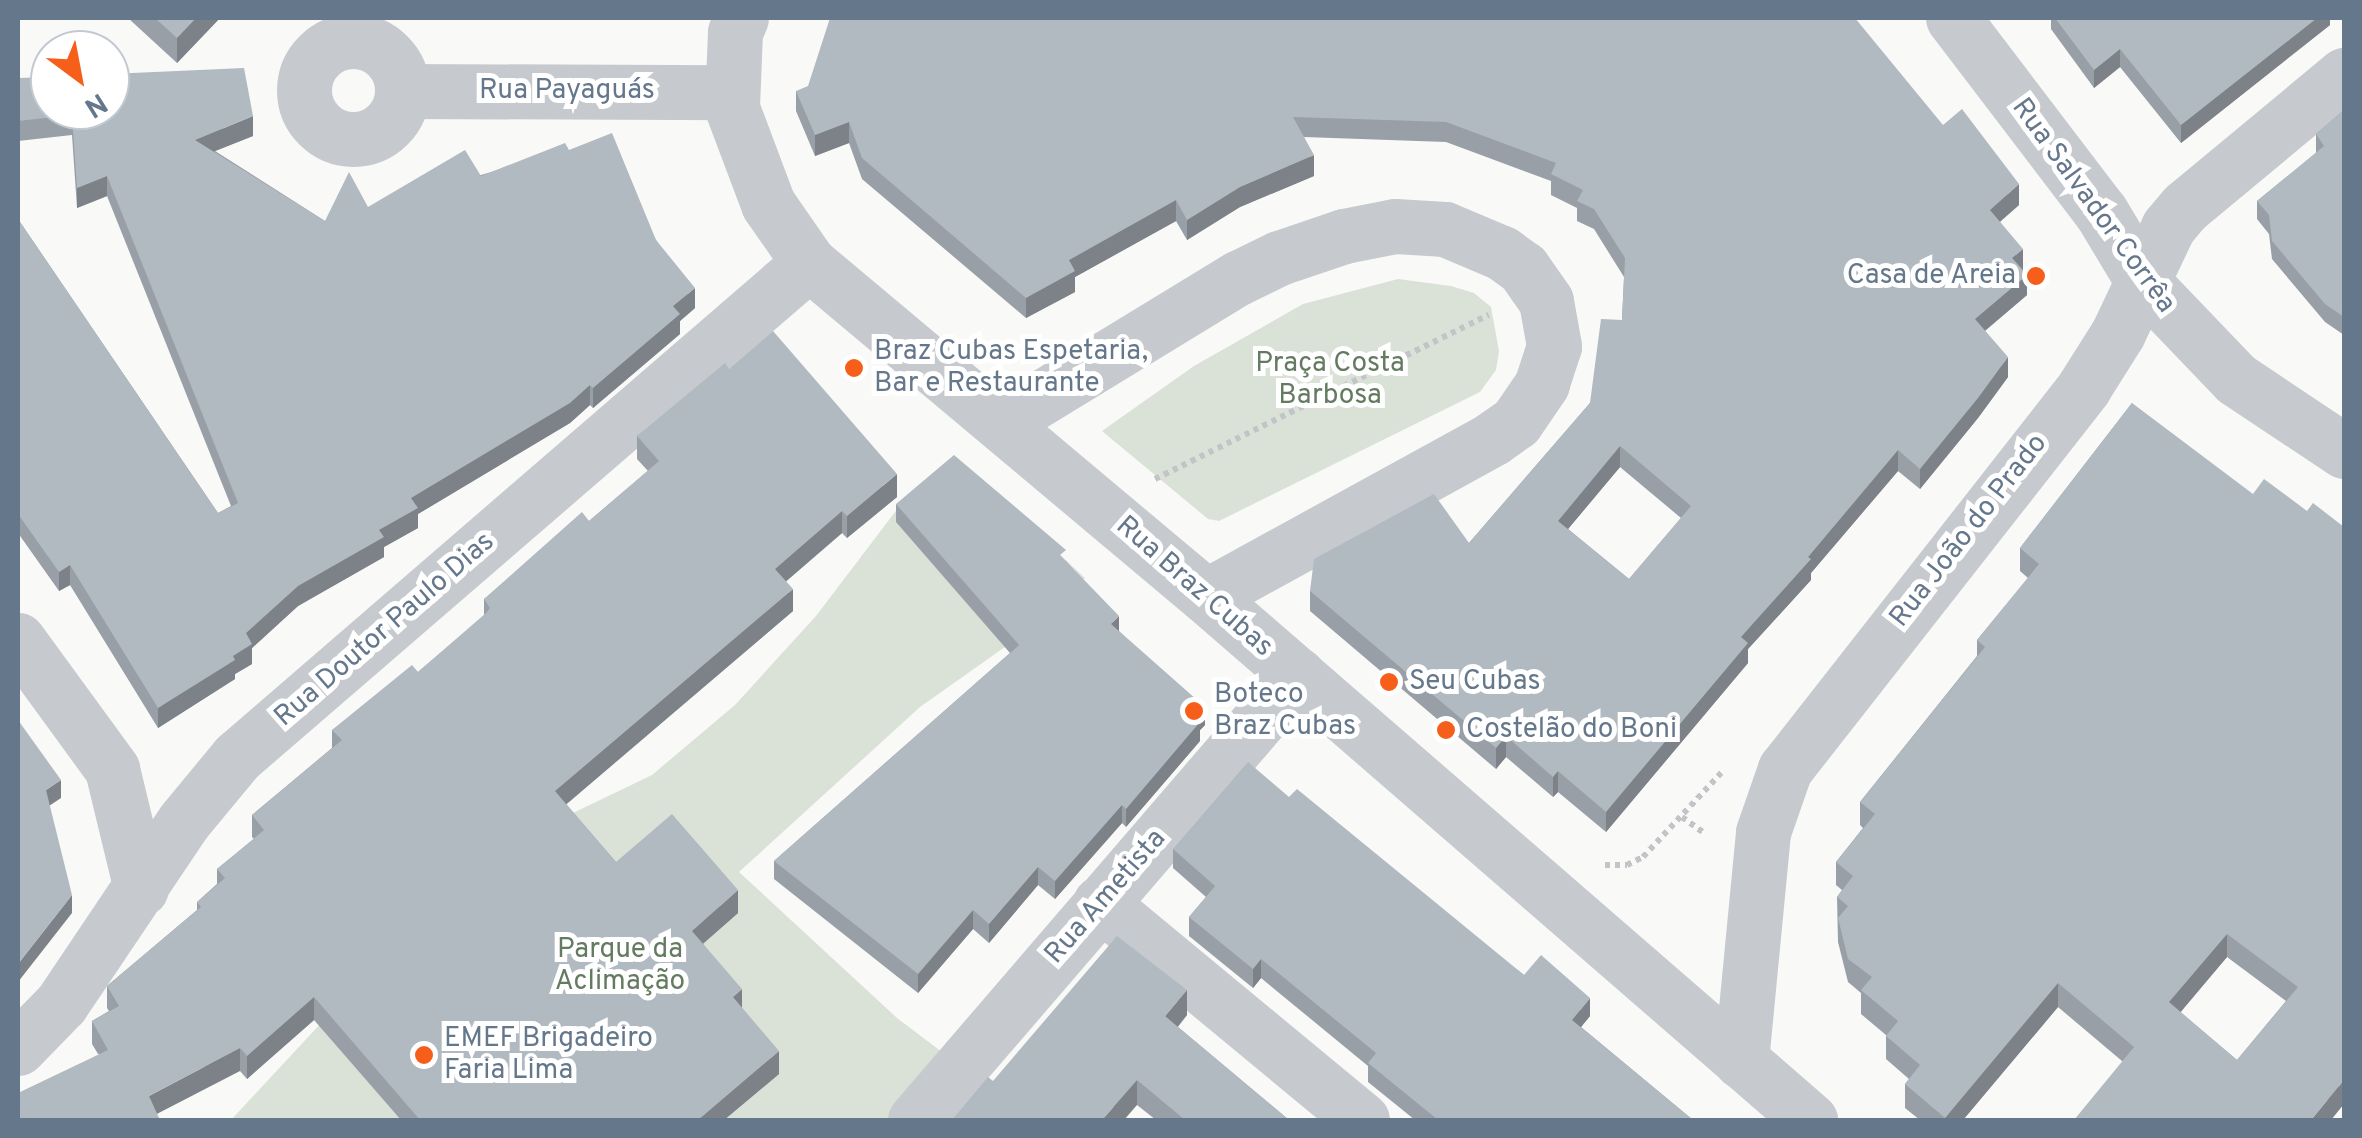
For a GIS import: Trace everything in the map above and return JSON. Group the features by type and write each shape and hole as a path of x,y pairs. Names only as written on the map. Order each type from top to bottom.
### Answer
{"street":[{"path":"732,92 735,32 741,18"},
{"name":"Rua Salvador Corrêa","path":"1952,18 2100,212 2143,282 2236,379 2344,451"},
{"name":"Rua João do Prado","path":"1742,1061 1763,832 1784,769 2084,386 2143,282 2162,239 2186,207 2344,75"},
{"name":"Rua Payaguás","path":"402,91 732,92"},
{"name":"Rua Braz Cubas","path":"732,92 732,108 747,158 768,204 808,263 1206,596 1810,1120"},
{"path":"1000,423 1238,278 1279,258 1344,236 1395,226 1445,228 1502,253 1523,268 1546,301 1554,346 1542,384 1516,422 1492,440 1206,596"},
{"name":"Rua Doutor Paulo Dias","path":"18,1048 61,1004 184,821 237,757 808,263"},
{"path":"18,640 112,769 141,890"},
{"name":"Rua Ametista","path":"915,1120 1298,675"},
{"path":"1100,903 1362,1120"}],"path":[{"path":"1149,482 1494,312"},
{"path":"1599,864 1627,865 1643,857 1734,759"},
{"path":"1682,817 1718,843"}],"green space":[{"name":"Praça Costa Barbosa","path":"1398,279 1451,286 1474,293 1491,307 1499,351 1496,370 1480,392 1219,521 1208,519 1102,431 1194,366 1303,304"},
{"name":"Parque da Aclimação","path":"960,461 1085,578 1053,613 920,707 739,872 897,1018 1032,1120 231,1120 323,1021 548,825 652,775 735,705 816,616 895,512"}],"building":[{"path":"155,18 196,18 177,38"},
{"path":"830,18 1855,18 1943,125 1962,109 2019,184 1990,210 2023,249 2012,258 2027,275 1975,319 2008,357 1978,398 1920,469 1898,450 1808,557 1811,559 1741,637 1748,643 1606,812 1558,771 1553,777 1506,736 1496,748 1310,591 1314,559 1434,494 1469,543 1590,403 1601,319 1622,320 1625,258 1594,209 1577,201 1583,190 1551,174 1556,163 1446,122 1293,117 1314,155 1240,187 1187,220 1176,200 1069,260 1075,271 1026,298 862,158 849,122 815,135 796,91 808,86","holes":["1620,446 1691,506 1629,579 1558,521"]},
{"path":"2055,18 2317,18 2181,125 2120,49 2094,70"},
{"path":"244,68 253,116 195,140 325,221 349,172 368,207 465,150 481,176 565,143 569,150 612,133 656,240 695,288 673,306 680,314 593,388 590,385 570,403 411,498 418,508 379,530 384,537 298,586 246,633 252,644 233,656 235,660 158,708 70,565 59,572 18,514 18,219 218,513 238,503 107,176 77,188 73,130 130,130 130,73"},
{"path":"18,78 30,78 30,120 18,121"},
{"path":"2344,110 2344,317 2325,304 2272,241 2269,215 2257,201 2324,146 2316,134"},
{"path":"773,331 897,474 847,516 842,511 775,569 793,589 555,791 616,862 672,814 738,890 692,931 742,989 733,997 779,1051 698,1120 420,1120 314,997 247,1056 240,1048 149,1096 160,1120 18,1120 18,1093 108,1050 92,1021 119,1006 107,986 201,907 197,902 225,878 217,869 264,830 252,815 342,740 332,730 412,665 418,672 486,613 490,608 484,599 582,512 589,521 659,461 637,436 725,363 729,369"},
{"path":"2132,403 2253,494 2264,479 2307,511 2313,503 2344,527 2344,1080 2311,1120 2074,1120 2134,1047 2058,983 1945,1118 1905,1084 1920,1065 1886,1036 1898,1021 1861,990 1872,977 1848,959 1838,918 1848,906 1837,897 1853,876 1836,862 1875,814 1860,802 1985,647 1977,640 2039,564 2020,548","holes":["2227,934 2298,987 2237,1060 2169,1002"]},
{"path":"954,455 1066,550 1060,555 1119,616 1111,624 1205,707 1195,718 1200,722 1126,809 1122,805 1055,881 1038,867 989,924 973,910 918,974 774,861 1019,645 896,504"},
{"path":"18,720 61,780 46,790 72,895 18,964"},
{"path":"1248,762 1289,797 1297,789 1524,975 1541,955 1590,998 1572,1020 1693,1120 1438,1120 1368,1063 1376,1053 1261,959 1253,969 1189,917 1215,886 1173,849"},
{"path":"1117,936 1187,990 1165,1016 1289,1120 1185,1120 1137,1080 1102,1120 952,1120 988,1077 993,1081"}],"place":[{"name":"Casa de Areia","path":"2036,276"},
{"name":"Braz Cubas Espetaria, Bar e Restaurante","path":"854,368"},
{"name":"Seu Cubas","path":"1389,682"},
{"name":"Boteco Braz Cubas","path":"1194,711"},
{"name":"Costelão do Boni","path":"1446,730"},
{"name":"EMEF Brigadeiro Faria Lima","path":"424,1055"}]}
